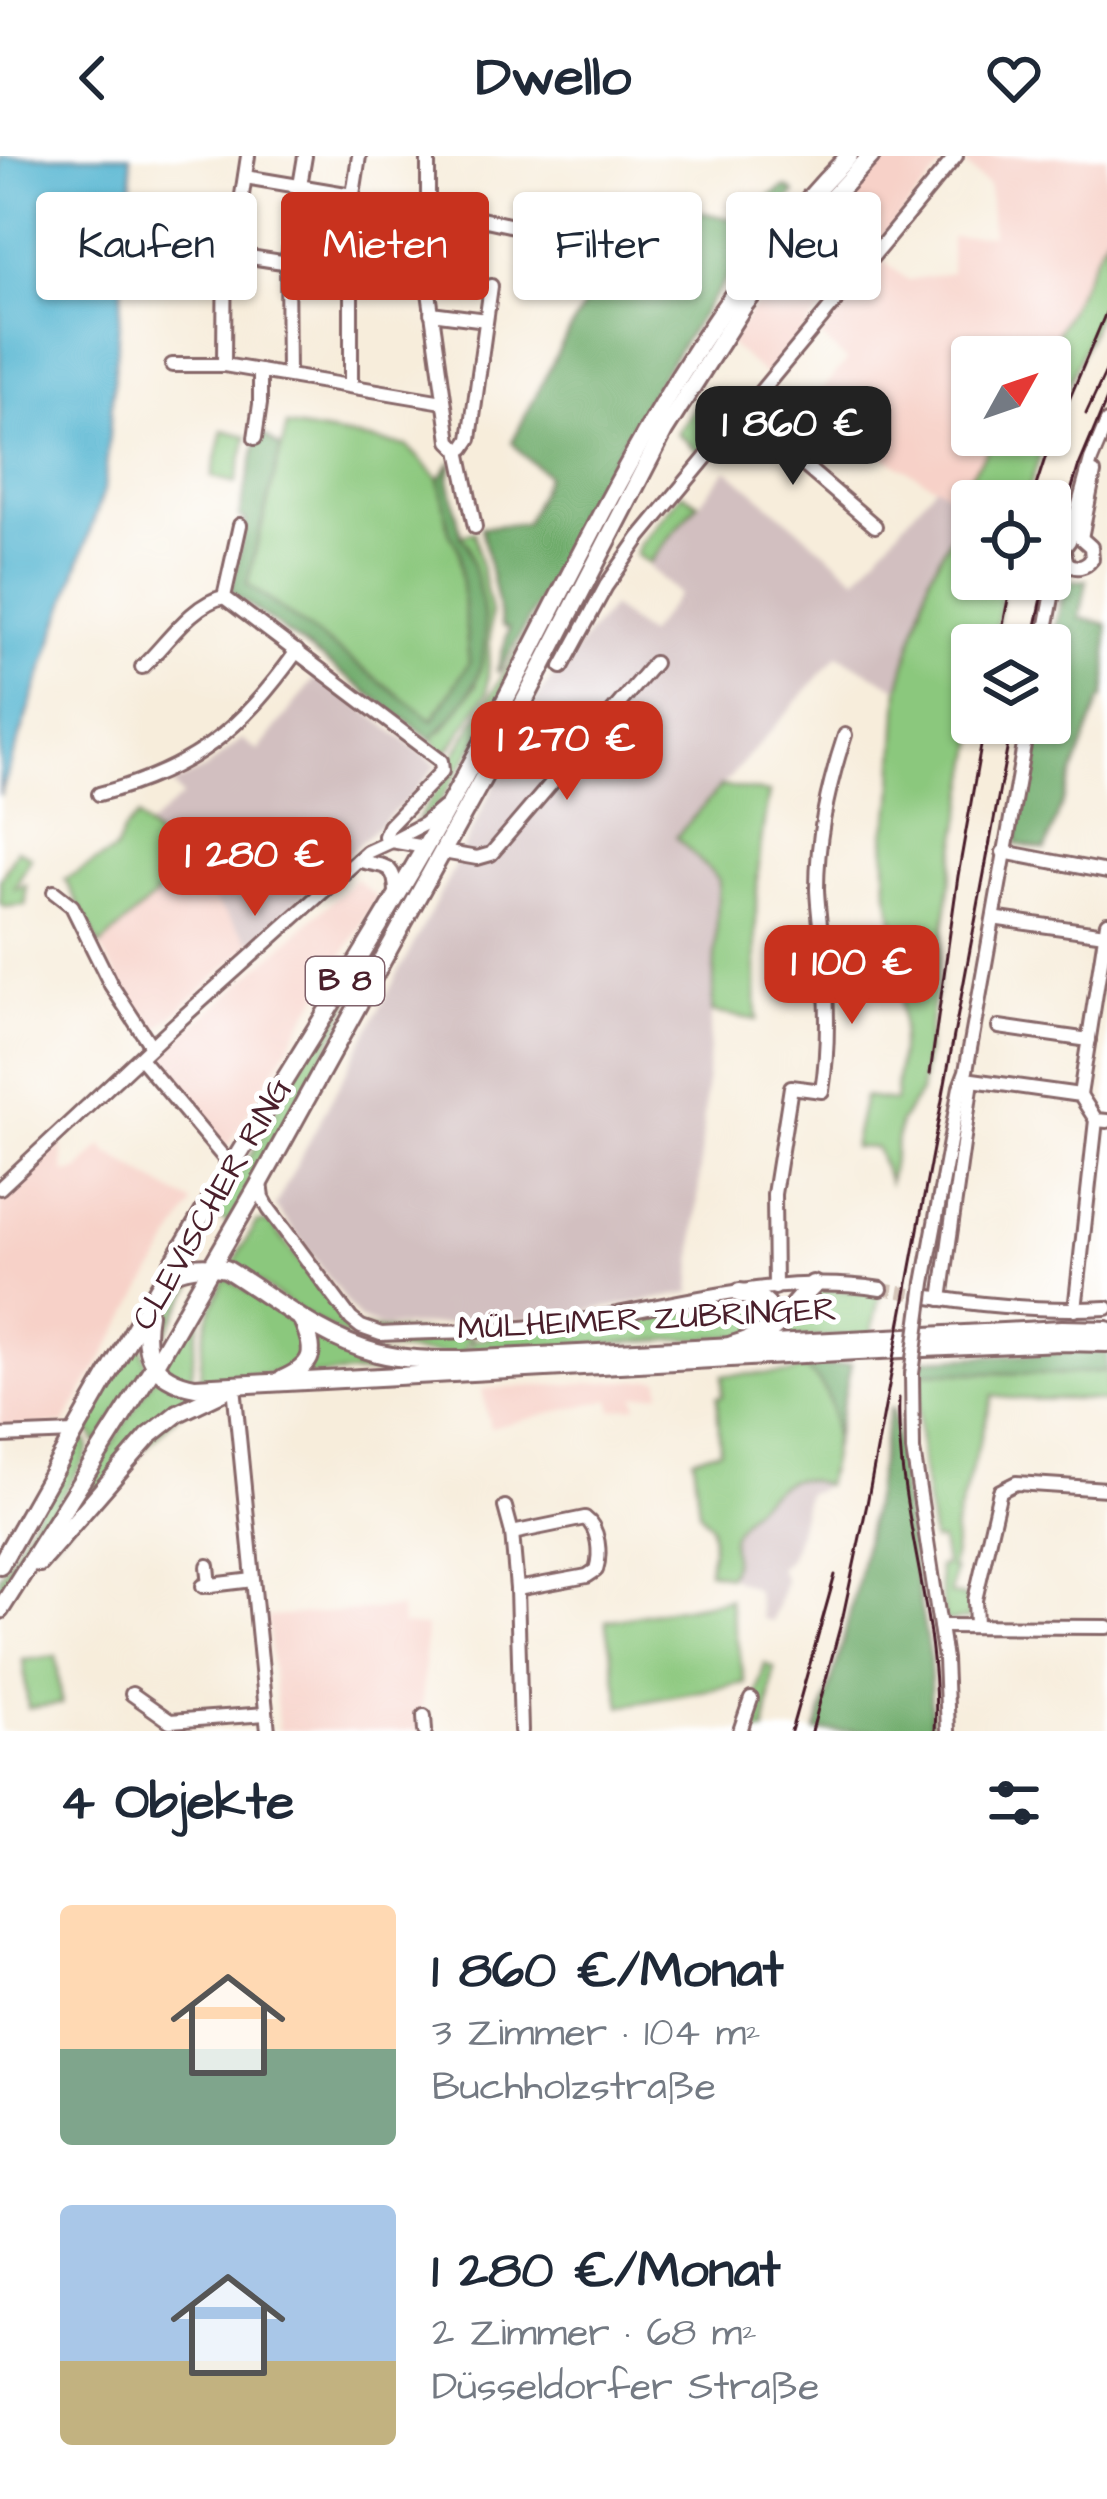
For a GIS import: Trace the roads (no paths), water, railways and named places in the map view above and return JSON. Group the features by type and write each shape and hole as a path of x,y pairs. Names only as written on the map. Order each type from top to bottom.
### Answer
{"highway":[{"path":"732,1346 762,1336 781,1323 813,1285"},
{"path":"740,1293 768,1305 770,1330"}],"main road":[{"name":"B 8","path":"434,849 452,799 610,495 694,350 766,248 849,156"},
{"name":"B 8","path":"434,849 707,359 780,258 871,156"},
{"name":"CLEVISCHER RING","path":"0,1565 231,1166 396,896 434,849"},
{"name":"CLEVISCHER RING","path":"0,1610 213,1266 434,849"},
{"path":"165,1276 188,1267 213,1266"},
{"name":"MÜLHEIMER ZUBRINGER","path":"213,1266 232,1273 302,1320 358,1347 422,1358 463,1360 1107,1330"},
{"path":"150,1301 144,1338 154,1366 186,1385 234,1386"},
{"path":"276,1381 297,1372 310,1356 311,1342 302,1320"},
{"name":"MÜLHEIMER ZUBRINGER","path":"234,1386 1107,1343"},
{"name":"CLEVISCHER RING","path":"21,1580 149,1436 178,1413 234,1386"},
{"path":"74,1433 86,1435 92,1445 84,1474"}],"street":[{"path":"242,192 248,156"},
{"path":"298,192 305,156"},
{"path":"353,192 359,156"},
{"path":"427,192 428,156"},
{"path":"562,668 626,555 956,156"},
{"path":"244,178 332,192"},
{"path":"459,450 470,439 491,286"},
{"path":"224,365 225,300"},
{"path":"287,300 288,375"},
{"path":"347,300 351,385"},
{"path":"430,300 450,441 459,450 476,527"},
{"path":"431,313 486,320"},
{"path":"172,365 224,365 443,402"},
{"path":"255,437 260,371"},
{"path":"742,413 875,526"},
{"path":"1075,540 1076,507 1107,422"},
{"path":"224,597 240,524"},
{"path":"1071,565 1078,568 1091,559 1091,548 1075,540"},
{"path":"1071,543 1075,540"},
{"path":"1091,559 1107,567"},
{"path":"142,667 175,631 214,599 224,597 438,758 443,766 389,826 388,842"},
{"path":"99,794 161,774 203,751 254,706 297,651"},
{"path":"388,842 477,858 491,854 654,663"},
{"path":"776,1288 774,1194 791,1088 822,1091 827,1062 818,864 825,802 844,735"},
{"path":"948,1731 940,1626 913,1450 912,1374 932,1293 1024,744"},
{"path":"0,1188 358,860 436,816 452,799"},
{"path":"1004,852 1107,872"},
{"path":"358,860 389,869 396,896"},
{"path":"54,892 74,909 111,985 152,1046"},
{"path":"999,919 1106,928 1080,1095"},
{"path":"999,1027 1089,1040"},
{"path":"140,1058 231,1166"},
{"path":"968,1080 1080,1095 1102,1121 1075,1310"},
{"path":"932,1293 968,1080"},
{"path":"261,1181 263,1198 276,1220 351,1319 381,1334 549,1325 776,1288 836,1284 881,1289"},
{"path":"239,1220 261,1214 276,1220"},
{"path":"932,1293 1075,1310 1107,1308"},
{"path":"234,1386 268,1731"},
{"path":"0,1436 74,1433"},
{"path":"976,1624 975,1600 1000,1490 1016,1483 1107,1489"},
{"path":"505,1508 517,1589 521,1731"},
{"path":"512,1533 585,1518 595,1529 598,1557 596,1570 586,1576 517,1589"},
{"path":"208,1566 206,1586 253,1580"},
{"path":"940,1626 1107,1627"},
{"path":"132,1694 170,1721 266,1714"},
{"path":"740,1731 751,1699"}],"water":[{"path":"0,156 130,156 131,192 36,192 36,300 121,300 104,490 0,796"}],"tunnel":[{"path":"881,1289 930,1297"}],"railway":[{"path":"1038,480 1107,310"},
{"path":"1086,414 1107,369"},
{"path":"1071,492 1107,399"},
{"path":"1003,624 1008,600"},
{"path":"1036,624 1042,600"},
{"path":"930,1074 981,744"},
{"path":"812,1731 867,1504 1008,744"},
{"path":"899,1398 904,1482 932,1648 935,1731"},
{"path":"791,1731 835,1575"}]}
